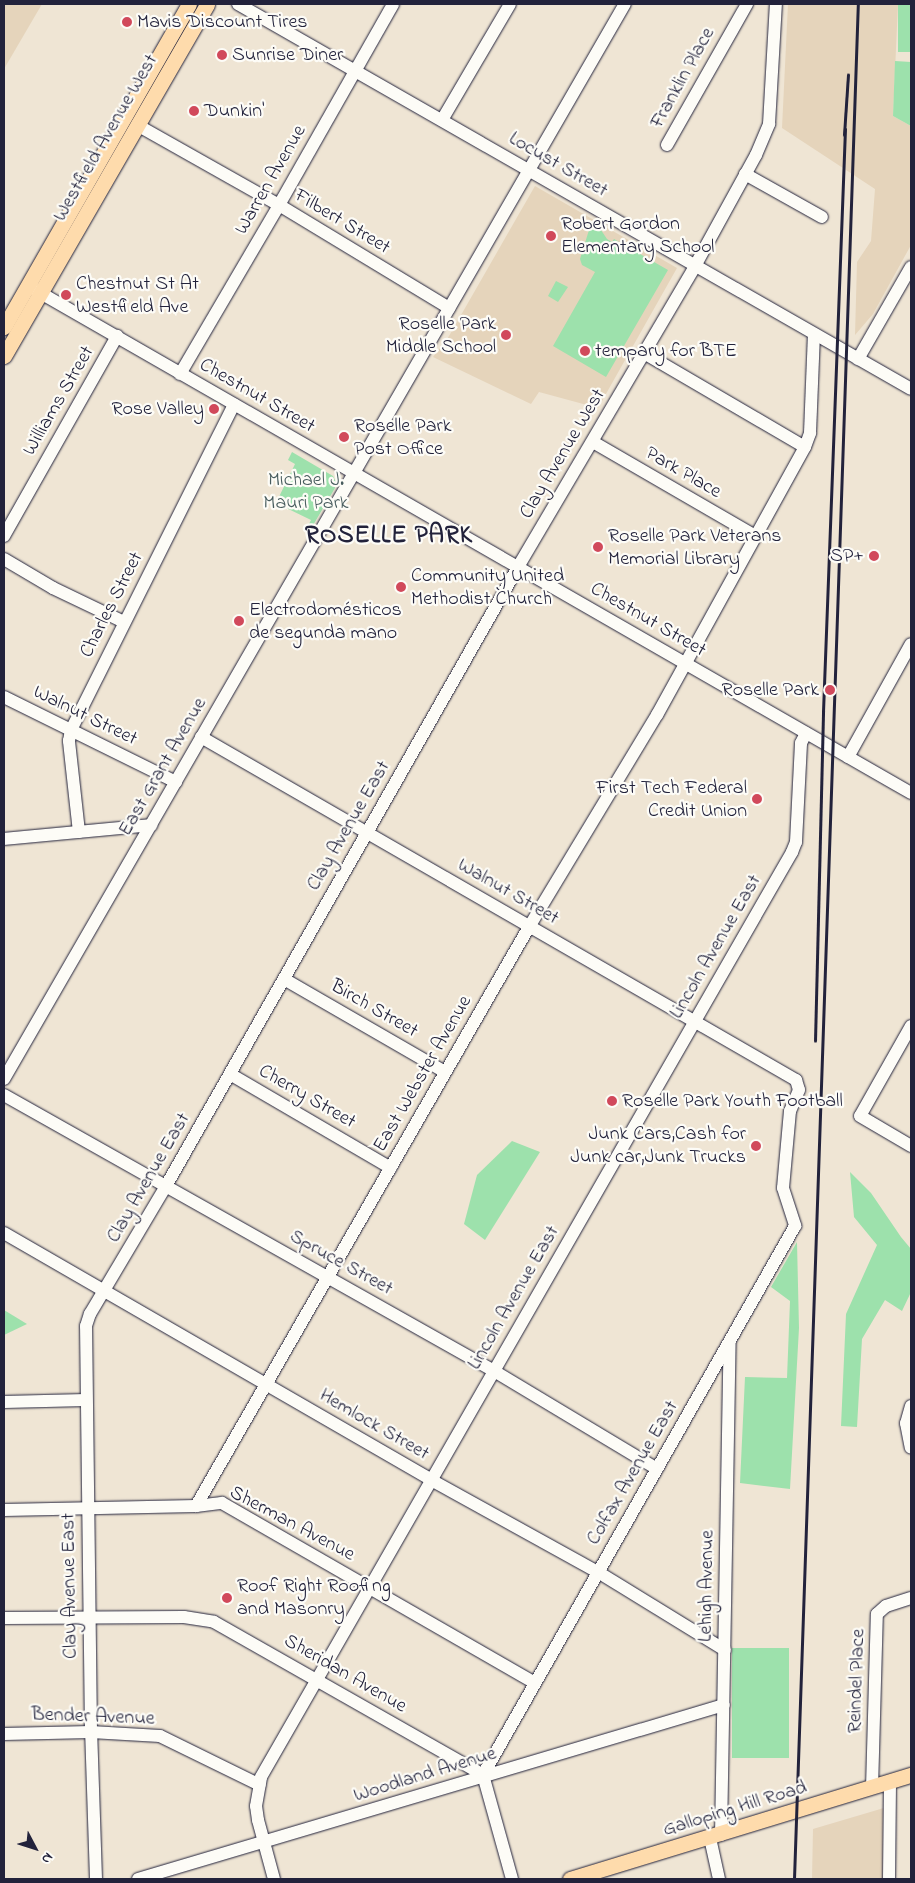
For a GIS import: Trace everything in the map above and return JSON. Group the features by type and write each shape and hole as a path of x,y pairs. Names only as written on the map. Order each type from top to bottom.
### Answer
{"main road":[{"name":"Westfield Avenue West","path":"34,290 189,4"},
{"name":"Westfield Avenue West","path":"34,290 137,125 206,4"},
{"path":"4,327 34,290"},
{"path":"4,356 34,290"},
{"name":"Galloping Hill Road","path":"570,1879 911,1775"}],"street":[{"name":"Locust Street","path":"238,4 911,389"},
{"name":"Warren Avenue","path":"180,374 393,4"},
{"path":"442,120 510,4"},
{"name":"East Grant Avenue","path":"5,1073 176,782 625,4"},
{"name":"Franklin Place","path":"667,145 747,4"},
{"name":"Clay Avenue West","path":"518,568 695,266 745,174 769,124 776,4"},
{"name":"Filbert Street","path":"137,125 279,205 449,308"},
{"path":"745,174 822,217"},
{"path":"858,359 911,268"},
{"name":"Chestnut Street","path":"34,290 911,793"},
{"name":"East Webster Avenue","path":"196,1506 530,926 657,715 805,447 810,433 814,334"},
{"name":"Williams Street","path":"4,536 117,336"},
{"path":"644,353 805,447"},
{"name":"Charles Street","path":"80,832 69,741 71,730 234,404"},
{"name":"Park Place","path":"593,442 755,536"},
{"path":"4,559 53,588 124,622"},
{"name":"Clay Avenue East","path":"96,1879 86,1326 518,568"},
{"path":"848,757 911,644"},
{"name":"Walnut Street","path":"4,697 176,782"},
{"name":"Lincoln Avenue East","path":"274,1879 256,1806 261,1777 792,852 796,842 801,743 806,733"},
{"name":"Walnut Street","path":"201,737 796,1080"},
{"path":"4,838 151,824"},
{"name":"Birch Street","path":"284,978 445,1072"},
{"path":"911,1026 860,1116 911,1146"},
{"name":"Cherry Street","path":"230,1074 390,1168"},
{"name":"Colfax Avenue East","path":"484,1776 795,1226 783,1188 790,1111 799,1090 796,1080"},
{"name":"Spruce Street","path":"4,1095 494,1371 657,1468"},
{"name":"Hemlock Street","path":"4,1233 431,1480 598,1572 725,1650"},
{"name":"Lehigh Avenue","path":"718,1879 715,1836 724,1705 730,1339"},
{"path":"4,1402 86,1400"},
{"path":"909,1411 907,1432 911,1448"},
{"name":"Sherman Avenue","path":"4,1510 196,1506 222,1503 370,1586 535,1683"},
{"name":"Reindel Place","path":"872,1788 877,1614 886,1606 911,1598"},
{"name":"Sheridan Avenue","path":"4,1618 184,1617 214,1622 484,1776"},
{"name":"Woodland Avenue","path":"138,1879 724,1705"},
{"name":"Bender Avenue","path":"4,1734 92,1732 160,1736 260,1785"},
{"path":"484,1776 512,1879"},
{"path":"889,1879 890,1782"}],"shaded area":[{"path":"4,4 42,4 4,69"},
{"path":"788,4 898,4 893,116 911,126 911,245 873,314 855,335 857,262 871,241 875,189 782,128"},
{"path":"535,186 677,268 598,408 539,392 531,404 433,357 449,336"},
{"path":"894,1805 891,1879 812,1879 813,1829"}],"green space":[{"path":"898,4 911,4 911,52 898,52"},
{"path":"895,61 911,62 911,126 893,116"},
{"path":"596,227 612,242 614,239 668,270 606,377 553,346 595,272 582,265 580,259 589,230"},
{"path":"556,281 568,287 558,302 548,296"},
{"name":"Michael J. Mauri Park","path":"292,452 333,476 336,482 335,488 312,527 307,528 311,520 276,503 295,464 288,460"},
{"path":"512,1141 540,1152 485,1240 464,1224 477,1175"},
{"path":"850,1172 871,1193 911,1249 911,1292 902,1311 885,1300 862,1339 857,1427 841,1426 846,1314 877,1245 854,1217"},
{"path":"797,1242 799,1328 790,1489 740,1483 745,1377 787,1378 790,1301 771,1287"},
{"path":"4,1310 27,1324 4,1335"},
{"path":"732,1648 789,1648 789,1758 732,1758"}],"railway":[{"path":"794,1879 858,4"},
{"path":"844,135 848,75"},
{"path":"815,1041 823,712 845,129"}],"place":[{"name":"Mavis Discount Tires","path":"127,22"},
{"name":"Sunrise Diner","path":"222,55"},
{"name":"Dunkin'","path":"194,111"},
{"name":"Robert Gordon Elementary School","path":"551,236"},
{"name":"Chestnut St At Westfield Ave","path":"66,295"},
{"name":"Roselle Park Middle School","path":"506,335"},
{"name":"tempary for BTE","path":"585,351"},
{"name":"Rose Valley","path":"214,409"},
{"name":"Roselle Park Post Office","path":"344,437"},
{"name":"Roselle Park Veterans Memorial Library","path":"598,547"},
{"name":"SP+","path":"874,556"},
{"name":"Community United Methodist Church","path":"401,587"},
{"name":"Electrodomésticos de segunda mano","path":"239,621"},
{"name":"Roselle Park","path":"830,690"},
{"name":"First Tech Federal Credit Union","path":"757,799"},
{"name":"Roselle Park Youth Football","path":"612,1101"},
{"name":"Junk Cars,Cash for Junk car,Junk Trucks","path":"756,1146"},
{"name":"Roof Right Roofing and Masonry","path":"227,1598"}],"district":[{"name":"ROSELLE PARK","path":"389,536"}]}
